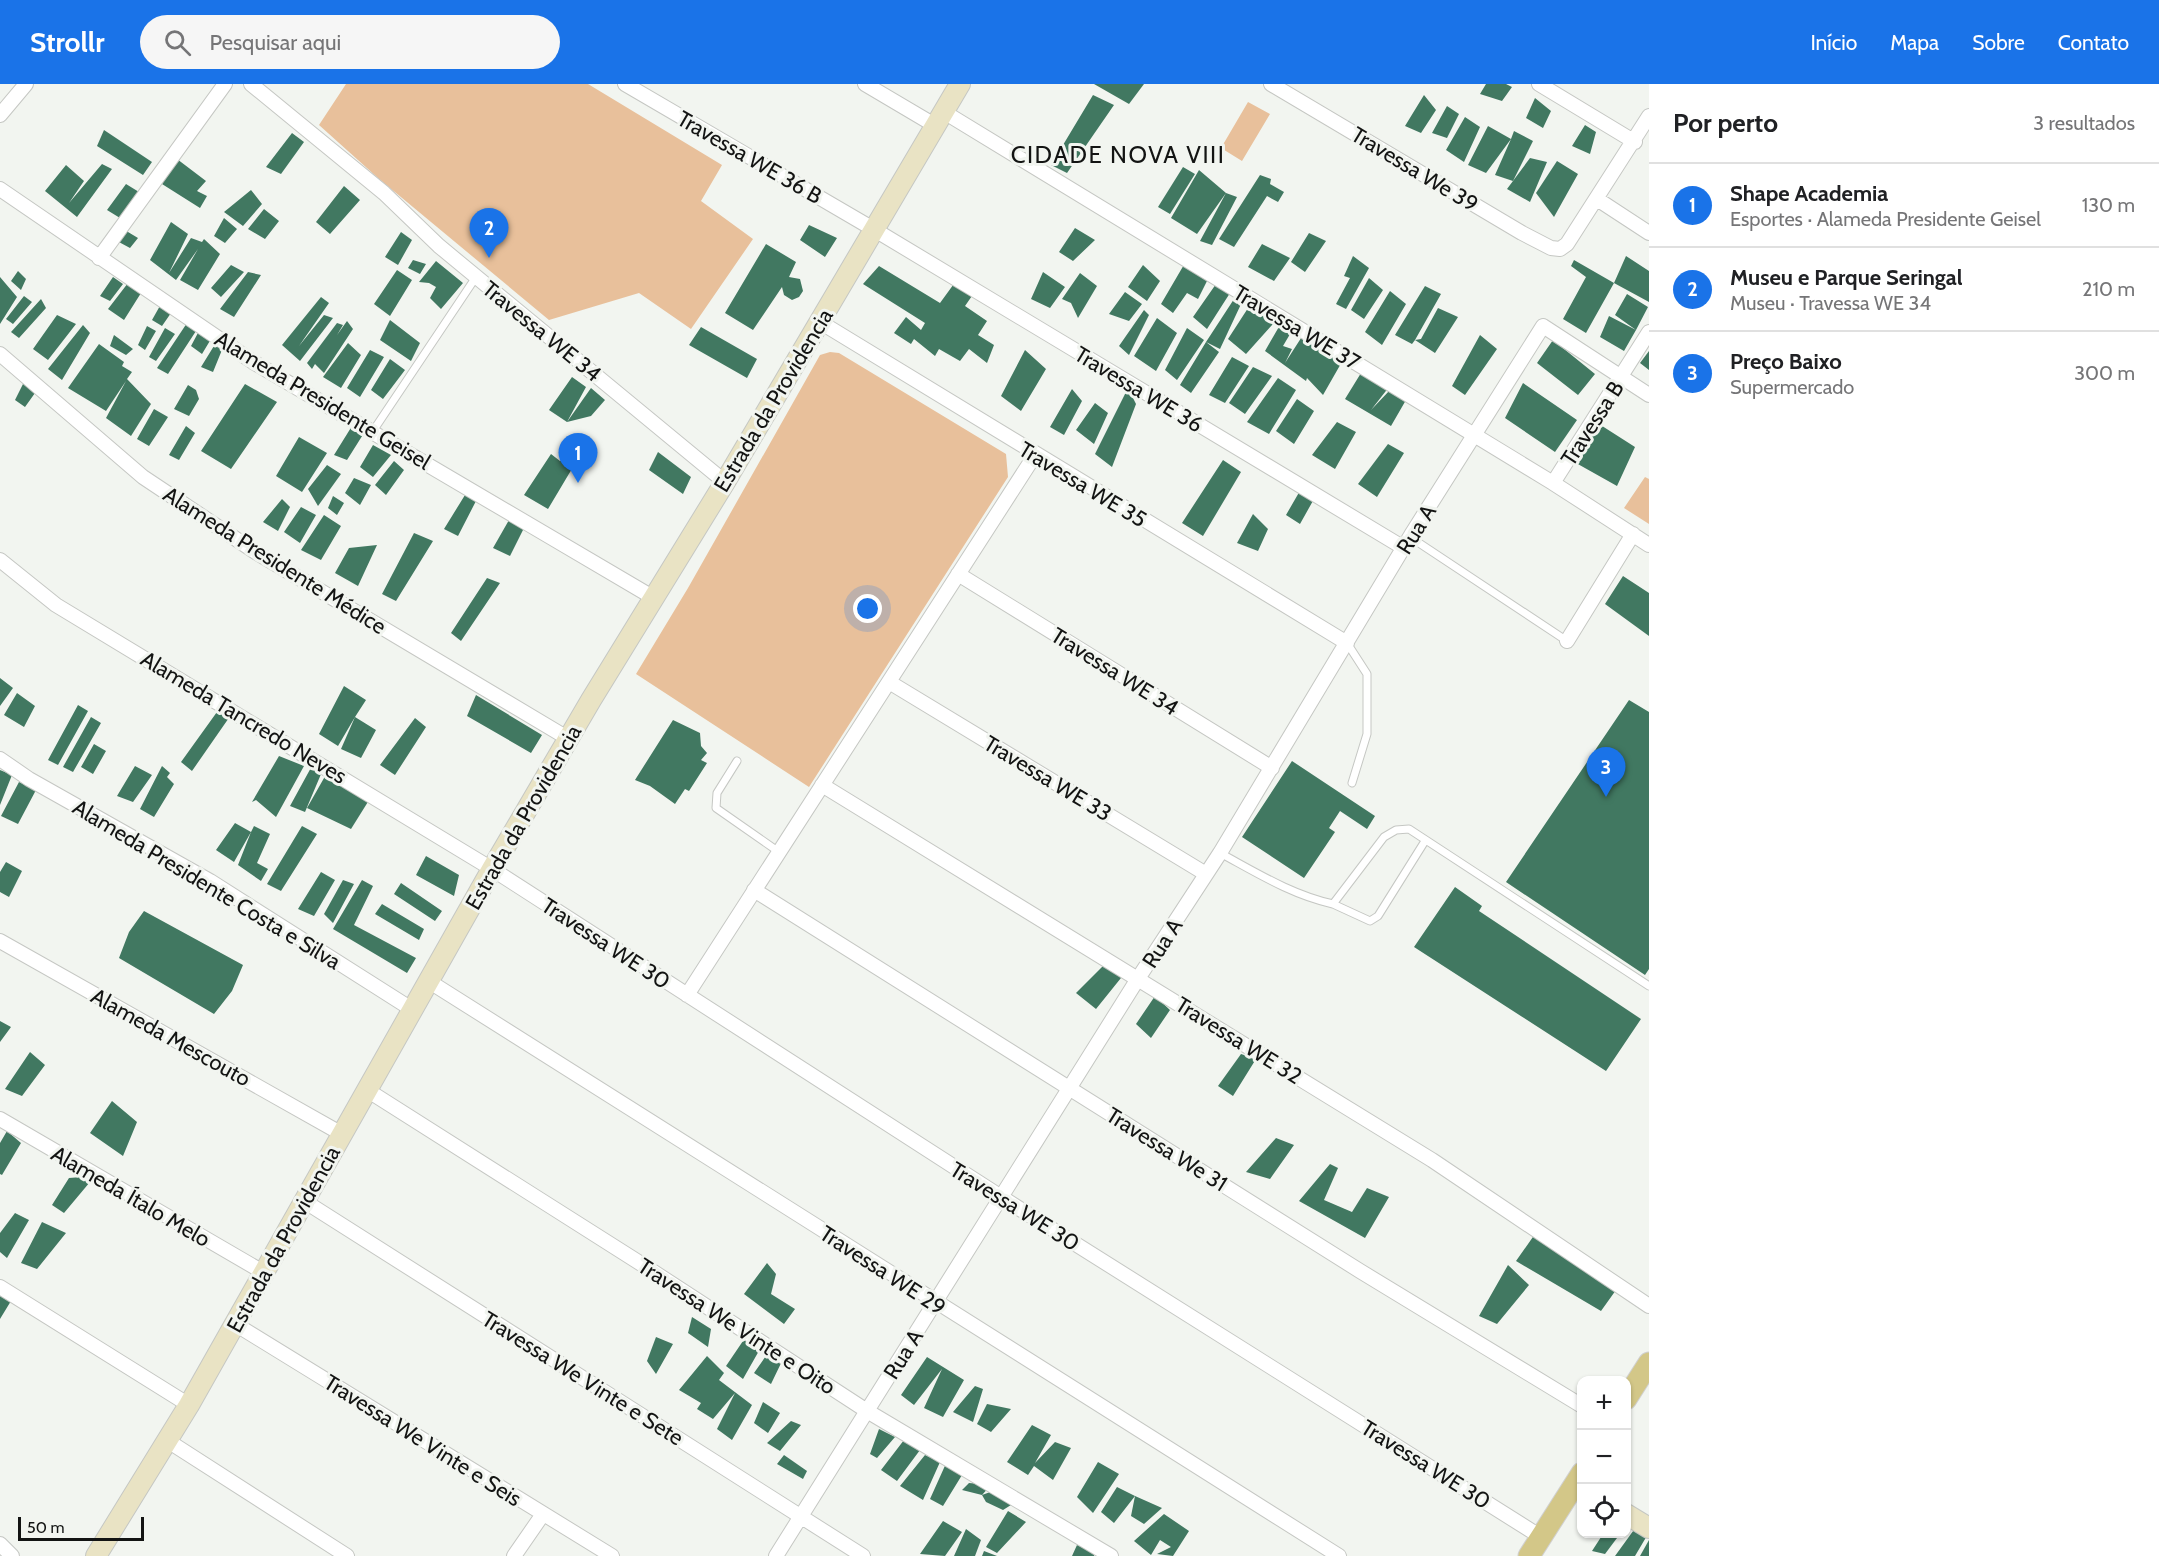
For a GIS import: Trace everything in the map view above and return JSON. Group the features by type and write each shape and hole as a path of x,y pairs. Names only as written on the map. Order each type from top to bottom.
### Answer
{"main road":[{"name":"Estrada da Providencia","path":"96,1556 189,1405 492,869 725,482 960,84"},
{"path":"1631,1392 1649,1363"},
{"path":"1529,1556 1577,1484"},
{"path":"1631,1517 1649,1528"}],"street":[{"path":"0,115 26,84"},
{"path":"99,258 225,84"},
{"name":"Travessa WE 36 B","path":"625,84 874,230"},
{"name":"Travessa WE 37","path":"865,84 940,119 1476,435 1649,545"},
{"name":"Travessa We 39","path":"1271,84 1521,233 1551,248 1560,249 1568,244 1597,199"},
{"path":"1539,84 1635,142"},
{"name":"Travessa WE 34","path":"256,86 384,193 476,277 725,482"},
{"path":"1649,116 1635,142 1597,199 1649,233"},
{"name":"Alameda Presidente Geisel","path":"0,189 253,362 373,430 654,598"},
{"name":"Travessa WE 36","path":"874,230 1407,543"},
{"name":"Travessa WE 35","path":"820,322 1347,643"},
{"name":"Rua A","path":"776,1556 1139,977 1220,853 1407,543 1543,326 1622,378"},
{"name":"Travessa B","path":"1553,483 1622,378 1649,332"},
{"name":"Alameda Presidente Médice","path":"0,354 142,477 257,553 569,738"},
{"path":"1622,378 1649,395"},
{"path":"687,995 1035,455"},
{"path":"1567,641 1633,534"},
{"name":"Alameda Tancredo Neves","path":"0,560 56,605 492,869"},
{"name":"Travessa WE 34","path":"958,574 1272,768"},
{"name":"Travessa WE 33","path":"889,682 1206,874"},
{"name":"Alameda Presidente Costa e Silva","path":"0,759 29,779 210,881 413,1010"},
{"name":"Travessa WE 32","path":"822,785 1139,977 1432,1160 1649,1306"},
{"name":"Travessa WE 30","path":"492,869 1001,1197 1541,1537"},
{"name":"Travessa We 31","path":"754,890 1360,1271 1577,1404"},
{"name":"Alameda Mescouto","path":"0,941 342,1134"},
{"name":"Travessa WE 29","path":"429,982 934,1303 1339,1556"},
{"name":"Travessa We Vinte e Oito","path":"367,1090 644,1265 867,1411 1111,1556"},
{"name":"Alameda Ítalo Melo","path":"0,1119 263,1272"},
{"name":"Travessa We Vinte e Sete","path":"304,1201 863,1556"},
{"path":"0,1287 189,1405"},
{"name":"Travessa We Vinte e Seis","path":"235,1324 612,1556"},
{"path":"168,1441 347,1556"},
{"path":"514,1556 543,1514"},
{"path":"0,1544 12,1556"}],"lane":[{"path":"373,430 476,277"},
{"path":"1407,543 1567,641"},
{"path":"1347,643 1366,674 1366,734 1352,783"},
{"path":"737,761 717,793 716,808 779,852"},
{"path":"1333,904 1384,837 1396,830 1409,829 1649,986"},
{"path":"1220,853 1262,877 1370,921 1378,916 1425,841"}],"shaded area":[{"path":"346,84 588,84 722,165 701,201 753,239 691,329 639,293 549,320 378,178 319,125"},
{"path":"1248,102 1270,114 1242,161 1221,148"},
{"path":"830,352 839,353 1006,454 1008,477 809,787 636,674 688,588 820,355"},
{"path":"1645,477 1649,479 1649,524 1624,508"}],"building":[{"path":"1094,84 1144,84 1129,104"},
{"path":"1486,84 1506,84 1512,87 1502,101 1480,94"},
{"path":"1093,95 1114,105 1067,173 1051,165"},
{"path":"1424,95 1436,110 1421,133 1405,126"},
{"path":"1535,98 1551,111 1543,128 1526,118"},
{"path":"1447,106 1459,114 1447,138 1432,133"},
{"path":"1465,117 1480,127 1464,162 1446,150"},
{"path":"1585,125 1596,132 1590,154 1572,146"},
{"path":"1488,126 1511,139 1486,173 1468,165"},
{"path":"104,130 152,162 143,175 97,146"},
{"path":"1514,131 1533,141 1513,181 1495,175"},
{"path":"292,133 304,142 281,174 266,167"},
{"path":"1530,158 1547,162 1530,202 1507,189"},
{"path":"177,159 206,181 197,191 207,196 200,208 162,184"},
{"path":"1557,161 1578,174 1554,217 1536,193"},
{"path":"102,164 112,169 77,217 45,191 66,165 84,181 69,203"},
{"path":"1183,167 1195,174 1170,214 1158,207"},
{"path":"1199,170 1226,193 1197,234 1171,218"},
{"path":"1260,175 1271,179 1270,184 1284,192 1278,202 1267,196 1234,247 1219,239"},
{"path":"126,184 139,192 120,218 107,210"},
{"path":"344,186 360,200 330,234 316,222"},
{"path":"251,190 262,204 243,226 224,212"},
{"path":"1226,193 1237,197 1212,245 1200,241"},
{"path":"264,209 279,221 265,239 248,229"},
{"path":"224,218 237,229 225,243 214,236"},
{"path":"171,222 188,234 169,273 191,238 202,242 204,239 220,254 198,290 180,280 198,249 176,280 150,260"},
{"path":"809,225 837,238 825,257 800,240"},
{"path":"1075,228 1095,240 1073,261 1059,252"},
{"path":"123,229 138,238 130,248 117,241"},
{"path":"401,232 412,240 398,265 385,257"},
{"path":"1309,233 1326,241 1305,272 1291,262"},
{"path":"766,244 796,262 789,277 800,279 803,291 799,297 792,300 784,295 782,287 753,330 725,313"},
{"path":"1262,244 1290,258 1274,281 1248,267"},
{"path":"1353,256 1369,268 1346,309 1336,304 1350,278 1344,276"},
{"path":"1626,256 1649,271 1649,302 1614,283"},
{"path":"413,260 426,264 420,274 408,268"},
{"path":"1574,260 1614,283 1586,333 1563,319 1586,277 1571,266"},
{"path":"436,261 463,283 441,309 430,298 436,287 429,283 419,282"},
{"path":"1185,263 1209,277 1198,299 1187,293 1173,313 1161,304"},
{"path":"231,265 244,272 221,297 211,288"},
{"path":"1143,265 1160,281 1147,301 1128,287"},
{"path":"879,266 940,303 956,281 974,293 965,306 987,321 978,335 994,345 987,363 969,349 960,361 939,349 935,356 914,339 911,344 894,333 906,317 921,330 925,323 863,284"},
{"path":"397,270 412,280 390,316 374,304"},
{"path":"18,271 26,279 21,290 11,281"},
{"path":"248,272 261,275 234,317 220,309"},
{"path":"1043,272 1065,287 1050,308 1031,299"},
{"path":"1080,273 1097,286 1078,318 1071,303 1062,299"},
{"path":"0,277 17,297 0,324"},
{"path":"113,277 123,284 110,301 100,296"},
{"path":"1369,278 1383,290 1364,319 1351,310"},
{"path":"128,283 141,293 124,320 108,309"},
{"path":"1216,284 1230,293 1207,329 1193,317"},
{"path":"1425,286 1441,294 1412,344 1395,335"},
{"path":"1390,291 1406,304 1382,345 1365,332"},
{"path":"1125,292 1142,304 1129,321 1109,314"},
{"path":"1627,294 1648,307 1636,330 1615,315"},
{"path":"24,296 32,302 13,324 6,319"},
{"path":"1236,296 1242,302 1220,349 1206,342"},
{"path":"321,297 329,303 299,346 324,315 333,318 300,361 282,345"},
{"path":"41,299 46,308 19,338 11,332"},
{"path":"161,304 171,313 162,326 152,320"},
{"path":"1250,305 1280,316 1246,354 1228,339"},
{"path":"1438,308 1458,317 1435,353 1415,340 1421,339"},
{"path":"1144,310 1149,315 1129,355 1119,346"},
{"path":"57,315 76,324 48,360 33,349"},
{"path":"1609,316 1636,330 1624,351 1600,337"},
{"path":"1157,318 1177,333 1156,371 1134,356"},
{"path":"390,320 420,343 411,361 380,340"},
{"path":"347,321 353,329 324,373 315,364 312,369 307,363 337,323 343,325 337,335"},
{"path":"187,323 196,331 168,374 157,368"},
{"path":"83,325 90,333 62,380 48,369"},
{"path":"1280,325 1293,329 1283,346 1292,349 1285,363 1303,335 1343,360 1323,395 1307,378 1306,381 1265,351"},
{"path":"147,326 156,331 145,350 138,345"},
{"path":"701,327 757,359 747,378 689,345"},
{"path":"165,328 175,334 156,361 149,357"},
{"path":"1187,328 1204,340 1177,380 1165,370"},
{"path":"199,331 211,339 202,354 191,346"},
{"path":"114,335 133,349 126,355 110,346"},
{"path":"1480,335 1497,349 1465,395 1452,386"},
{"path":"1553,340 1595,374 1578,395 1537,363"},
{"path":"217,341 224,345 213,372 201,367"},
{"path":"1206,342 1219,352 1191,393 1180,385"},
{"path":"348,343 361,355 341,388 323,377"},
{"path":"99,344 124,362 122,366 132,372 127,379 151,404 131,436 106,418 126,381 106,411 68,388"},
{"path":"370,350 384,357 360,397 347,388"},
{"path":"1025,350 1046,369 1021,411 1001,396"},
{"path":"1649,351 1649,370 1640,363"},
{"path":"1232,357 1249,366 1225,403 1209,395"},
{"path":"390,359 405,370 383,399 371,390"},
{"path":"1253,367 1272,376 1245,414 1229,403"},
{"path":"1361,373 1389,387 1371,410 1390,390 1406,400 1391,426 1345,399"},
{"path":"572,377 586,387 567,422 549,410"},
{"path":"1278,378 1296,390 1269,434 1247,422"},
{"path":"24,382 35,393 25,407 15,400"},
{"path":"1523,383 1577,420 1555,452 1505,418"},
{"path":"245,384 277,402 231,469 201,451"},
{"path":"188,385 196,390 199,399 189,416 174,409"},
{"path":"591,388 605,400 591,416 567,422"},
{"path":"1128,388 1136,404 1112,467 1095,454"},
{"path":"1072,389 1082,401 1064,435 1050,427"},
{"path":"1297,399 1314,411 1294,444 1276,431"},
{"path":"1095,403 1108,413 1094,444 1076,430"},
{"path":"154,409 168,417 149,446 137,439"},
{"path":"1337,422 1356,432 1335,469 1312,455"},
{"path":"1599,424 1635,447 1617,486 1576,463"},
{"path":"186,426 195,433 179,460 169,455"},
{"path":"352,426 364,433 347,460 334,455"},
{"path":"299,437 327,453 302,492 276,476"},
{"path":"1388,444 1404,453 1377,497 1358,484"},
{"path":"373,445 391,455 373,477 360,467"},
{"path":"658,452 691,477 683,494 649,470"},
{"path":"551,454 560,461 570,456 576,462 548,509 524,495"},
{"path":"1223,460 1241,472 1203,536 1182,523"},
{"path":"394,461 404,470 386,495 375,485"},
{"path":"327,465 341,474 318,506 308,489"},
{"path":"354,478 371,485 360,505 345,493"},
{"path":"1301,489 1314,499 1300,524 1286,515"},
{"path":"465,495 476,501 458,536 444,529"},
{"path":"333,496 344,503 337,515 328,508"},
{"path":"282,499 290,507 278,531 263,522"},
{"path":"301,507 316,515 300,543 284,532"},
{"path":"1253,514 1268,529 1258,551 1237,543"},
{"path":"324,515 341,526 321,560 301,550"},
{"path":"509,520 524,528 510,556 493,548"},
{"path":"414,533 433,541 396,601 382,594"},
{"path":"377,545 358,586 335,573 349,548"},
{"path":"1623,576 1649,593 1649,636 1605,604"},
{"path":"487,578 500,583 461,641 451,633"},
{"path":"0,678 13,688 0,706"},
{"path":"344,686 366,700 338,746 319,734"},
{"path":"17,693 35,706 24,727 4,715"},
{"path":"476,695 542,735 531,753 467,716"},
{"path":"1629,700 1649,712 1649,969 1645,975 1506,882"},
{"path":"78,705 88,711 58,765 48,760"},
{"path":"222,705 233,712 192,771 181,762"},
{"path":"91,717 101,723 73,772 63,767"},
{"path":"355,717 376,730 361,758 341,749"},
{"path":"415,718 426,727 395,775 380,765"},
{"path":"673,720 700,733 701,746 707,753 701,760 707,763 689,791 685,789 675,804 650,786 635,780"},
{"path":"94,744 106,751 93,774 81,767"},
{"path":"279,756 304,766 276,817 256,800 252,802"},
{"path":"1292,761 1375,816 1367,829 1340,811 1329,828 1335,832 1304,878 1242,837"},
{"path":"313,764 324,767 305,812 290,806"},
{"path":"135,766 152,775 133,802 117,796"},
{"path":"162,766 170,773 167,777 174,784 154,817 140,809"},
{"path":"0,770 12,775 0,805"},
{"path":"328,771 371,797 351,829 307,808"},
{"path":"19,782 36,790 18,824 1,816"},
{"path":"235,823 251,832 234,862 216,850"},
{"path":"254,826 270,834 257,863 268,869 261,881 238,865"},
{"path":"302,826 317,834 281,891 267,884"},
{"path":"426,856 459,875 454,896 416,875"},
{"path":"6,862 22,871 9,897 0,892 0,872"},
{"path":"321,872 335,880 314,916 298,909"},
{"path":"343,880 354,884 333,923 324,914"},
{"path":"362,880 373,886 354,925 416,958 407,973 333,929"},
{"path":"401,883 442,911 435,921 394,894"},
{"path":"1455,887 1482,906 1479,911 1641,1019 1606,1071 1414,947"},
{"path":"382,904 424,929 419,940 375,914"},
{"path":"144,911 243,965 232,991 214,1014 119,958 129,932"},
{"path":"1104,965 1125,973 1096,1009 1076,993"},
{"path":"1155,996 1170,1010 1151,1038 1136,1024"},
{"path":"0,1021 11,1027 0,1042"},
{"path":"30,1052 45,1065 22,1096 5,1089"},
{"path":"1241,1054 1256,1059 1233,1096 1218,1086"},
{"path":"112,1101 137,1122 123,1156 90,1133"},
{"path":"7,1131 21,1143 2,1175 0,1174 0,1143"},
{"path":"1276,1138 1294,1145 1270,1179 1246,1172"},
{"path":"1330,1164 1338,1168 1324,1200 1352,1212 1367,1188 1389,1197 1365,1238 1299,1201"},
{"path":"95,1176 64,1213 52,1205 69,1178"},
{"path":"15,1213 29,1220 7,1258 0,1252 0,1233"},
{"path":"42,1222 66,1233 37,1269 21,1263"},
{"path":"1535,1234 1616,1290 1601,1311 1516,1261"},
{"path":"767,1263 776,1274 771,1294 795,1309 784,1324 744,1294"},
{"path":"1508,1265 1529,1285 1497,1324 1479,1316"},
{"path":"0,1287 14,1296 0,1319"},
{"path":"692,1317 711,1329 708,1347 688,1333"},
{"path":"656,1337 673,1344 656,1374 647,1361"},
{"path":"745,1338 760,1349 743,1379 726,1366"},
{"path":"768,1353 784,1357 771,1384 754,1373"},
{"path":"707,1356 724,1373 719,1380 752,1405 732,1440 717,1429 735,1393 713,1419 697,1409 701,1403 679,1390"},
{"path":"927,1357 964,1380 943,1417 924,1408 942,1369 914,1405 901,1395"},
{"path":"975,1386 983,1389 973,1422 953,1412"},
{"path":"763,1402 780,1413 768,1433 754,1423"},
{"path":"987,1404 1011,1409 991,1432 977,1424"},
{"path":"791,1421 801,1425 780,1451 767,1443"},
{"path":"1032,1425 1051,1435 1035,1463 1055,1442 1071,1448 1053,1480 1034,1466 1028,1475 1007,1462"},
{"path":"879,1429 895,1437 877,1458 870,1454"},
{"path":"904,1440 920,1450 897,1481 881,1470"},
{"path":"784,1455 807,1471 803,1479 777,1464"},
{"path":"925,1455 940,1462 923,1500 900,1486"},
{"path":"948,1459 962,1475 943,1506 930,1499"},
{"path":"1098,1462 1119,1474 1093,1513 1077,1497"},
{"path":"969,1483 991,1485 982,1495 962,1490"},
{"path":"1117,1487 1135,1496 1114,1523 1101,1512"},
{"path":"993,1491 1011,1505 1003,1510 986,1502 982,1495"},
{"path":"1135,1496 1162,1508 1144,1524 1131,1516"},
{"path":"1008,1511 1026,1522 997,1553 986,1547"},
{"path":"1164,1514 1189,1531 1173,1556 1157,1554 1171,1547 1160,1540 1151,1555 1134,1541"},
{"path":"943,1521 962,1532 945,1556 920,1554"},
{"path":"1636,1527 1648,1534 1635,1556 1615,1556 1628,1538 1631,1538"},
{"path":"966,1529 981,1540 975,1556 954,1556"},
{"path":"1600,1538 1617,1538 1605,1554 1592,1551"},
{"path":"1649,1540 1649,1556 1640,1556"},
{"path":"1077,1545 1095,1553 1094,1556 1072,1556"},
{"path":"984,1551 997,1556 982,1556"}],"place":[{"name":"Museu e Parque Seringal","path":"489,258"},
{"name":"Shape Academia","path":"578,483"},
{"name":"Preço Baixo","path":"1606,797"}],"district":[{"name":"CIDADE NOVA VIII","path":"1118,155"}]}
